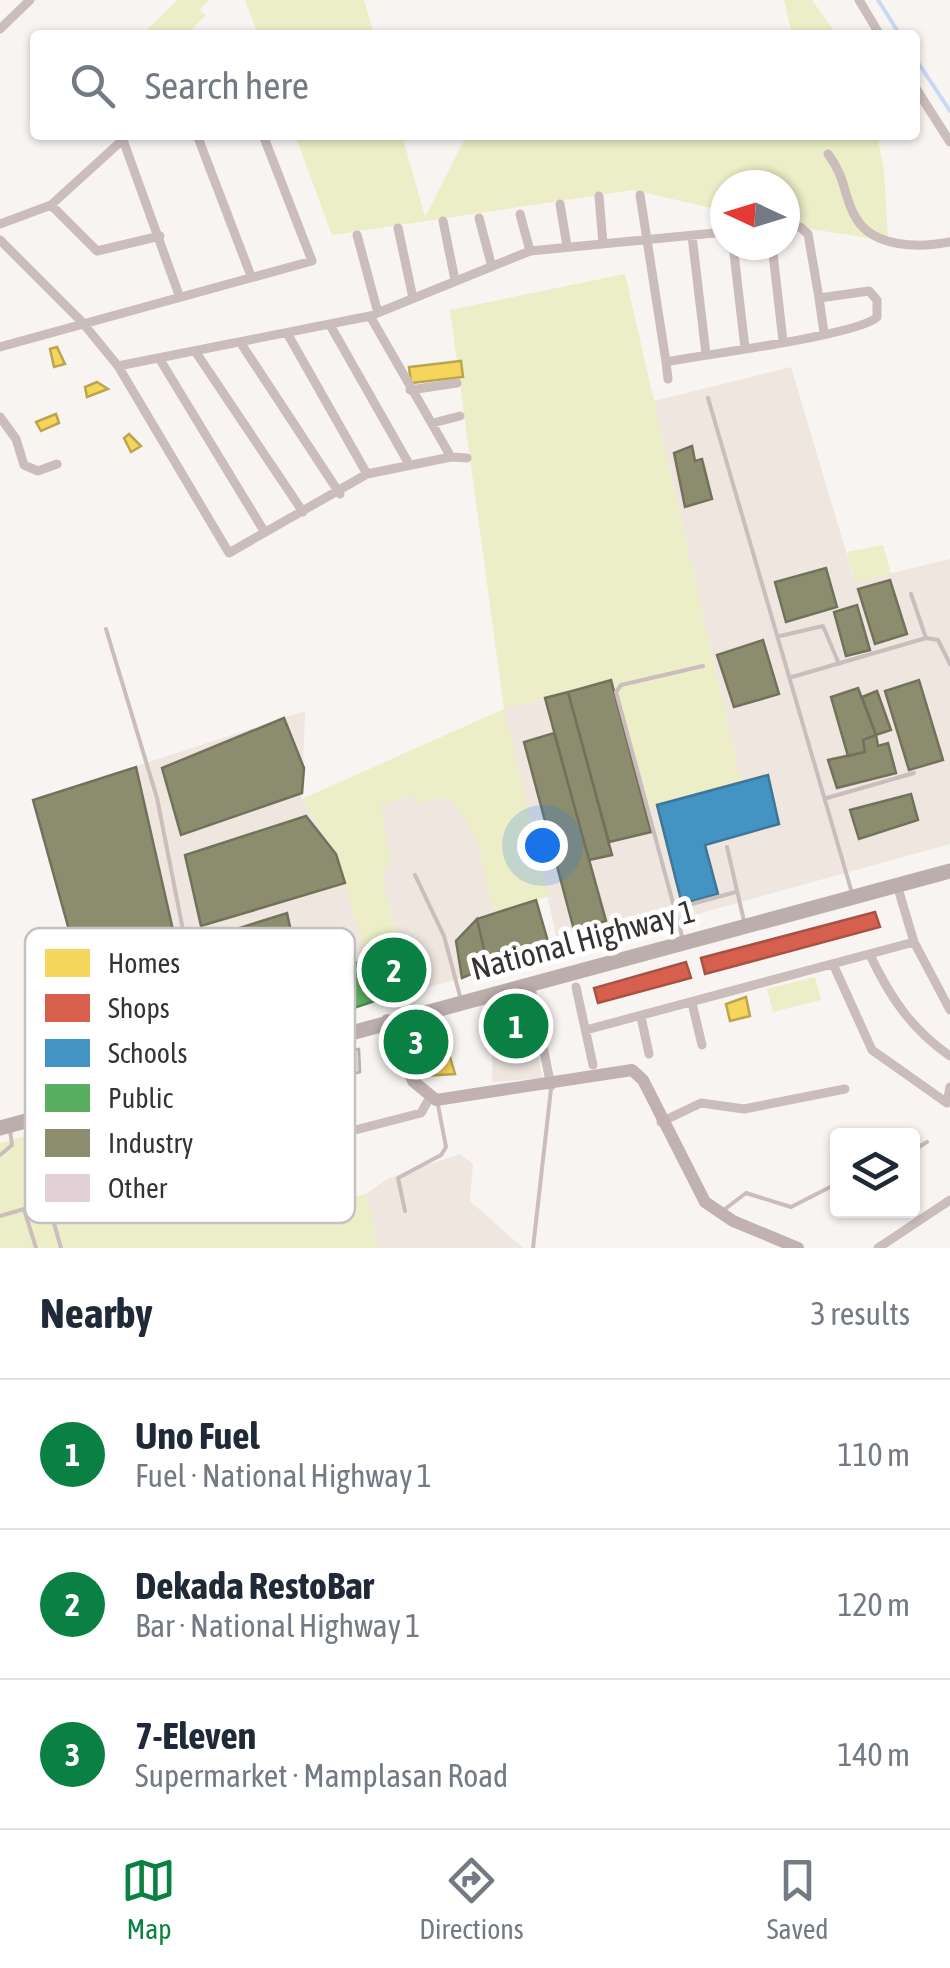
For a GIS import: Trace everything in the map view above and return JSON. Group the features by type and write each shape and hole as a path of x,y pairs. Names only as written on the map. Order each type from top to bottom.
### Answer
{"highway":[{"name":"National Highway 1","path":"355,1029 950,871"}],"street":[{"path":"0,29 30,0"},
{"path":"859,0 877,30"},
{"path":"920,95 950,142"},
{"path":"0,224 51,206 122,140"},
{"path":"126,140 180,295"},
{"path":"200,140 251,276"},
{"path":"0,347 312,261 265,140"},
{"path":"828,154 844,175 855,217 876,237 886,242 950,242"},
{"path":"640,195 668,378"},
{"path":"598,196 603,244"},
{"path":"560,204 567,246"},
{"path":"51,206 97,251 160,236"},
{"path":"520,214 530,251"},
{"path":"479,218 492,267"},
{"path":"442,221 455,280"},
{"path":"800,226 808,234 824,333"},
{"path":"398,228 413,298"},
{"path":"357,234 374,315 410,390 434,423 451,457"},
{"path":"118,366 374,315 530,251 710,234"},
{"path":"692,236 706,354"},
{"path":"0,240 82,322 118,366 229,553 340,494 368,474 451,457 467,458"},
{"path":"735,260 745,348"},
{"path":"774,260 783,341"},
{"path":"666,362 872,323 877,317 877,300 869,291 818,298"},
{"path":"330,325 409,464"},
{"path":"287,333 368,474"},
{"path":"240,342 340,494"},
{"path":"196,351 303,512"},
{"path":"159,358 264,531"},
{"path":"410,390 457,383"},
{"path":"434,423 460,416"},
{"path":"0,417 16,438 24,466 38,471 57,464"},
{"path":"897,885 914,942 950,1010"},
{"path":"586,1030 914,942"},
{"path":"870,954 902,1014 924,1038 950,1056"},
{"path":"833,964 872,1050 947,1103 950,1087"},
{"path":"530,983 551,1086"},
{"path":"576,987 592,1065"},
{"path":"692,1003 702,1045"},
{"path":"642,1017 650,1054"},
{"path":"387,1020 405,1067 433,1100"},
{"path":"355,1130 421,1113 433,1100 551,1086 632,1070 643,1080 705,1202 733,1221 798,1248"},
{"path":"662,1122 701,1103 744,1109 845,1089"},
{"path":"878,1248 950,1200"}],"lane":[{"path":"708,398 853,896"},
{"path":"912,594 926,638"},
{"path":"780,636 823,626 838,664"},
{"path":"106,629 157,798 183,928"},
{"path":"792,677 926,638 938,640 950,664"},
{"path":"684,942 616,692 622,685 703,666"},
{"path":"826,798 914,773"},
{"path":"727,847 745,926"},
{"path":"415,876 444,936 461,1001"},
{"path":"674,908 736,892"},
{"path":"532,1248 551,1086"},
{"path":"404,1211 398,1178 440,1156 446,1147 433,1100"},
{"path":"0,1155 12,1145 5,1127"},
{"path":"920,1146 928,1142"},
{"path":"721,1212 742,1194 791,1207 830,1187"},
{"path":"0,1216 24,1209 25,1212"},
{"path":"28,1223 36,1248"},
{"path":"54,1223 61,1248"}],"shaded area":[{"path":"791,367 855,582 950,559 950,844 560,952 504,709 611,680 646,808 741,782 654,401"},
{"path":"305,711 302,799 336,854 367,958 355,963 355,928 68,928 33,800"},
{"path":"414,795 419,804 441,797 453,801 466,818 475,833 495,913 477,919 456,941 462,978 403,994 399,971 424,960 422,945 412,945 394,927 382,876 379,805"},
{"path":"529,993 542,1078 492,1082 493,1002"},
{"path":"460,1154 473,1164 470,1201 523,1248 379,1248 366,1194 387,1179"}],"green space":[{"path":"178,0 209,0 199,10 206,15 191,30 146,30"},
{"path":"245,0 364,0 373,30 256,30"},
{"path":"784,0 812,0 833,30 791,30"},
{"path":"297,140 403,140 425,217 464,140 878,140 884,170 888,241 800,227 800,170 710,170 710,208 633,190 332,235"},
{"path":"625,274 741,782 647,808 611,680 504,709 450,310"},
{"path":"883,545 891,574 855,582 847,552"},
{"path":"504,709 549,896 495,913 475,834 453,801 441,797 418,804 414,795 380,805 391,860 382,876 394,927 412,945 422,945 373,963 367,958 336,854 302,799"},
{"path":"815,977 821,1000 773,1012 767,989"},
{"path":"25,1136 25,1223 355,1223 355,1197 366,1194 379,1248 0,1248 0,1143"}],"building: Homes":[{"path":"57,347 65,364 54,367 50,349"},
{"path":"461,361 463,377 411,383 409,367"},
{"path":"97,382 108,389 87,397 85,387"},
{"path":"56,414 59,423 41,431 36,422"},
{"path":"129,434 141,446 131,452 124,438"},
{"path":"746,997 750,1016 730,1021 726,1004"},
{"path":"440,1023 455,1074 422,1076 404,1035"}],"building: Shops":[{"path":"875,912 880,927 705,974 701,958"},
{"path":"686,962 691,978 598,1003 594,988"},
{"path":"520,1012 524,1038 512,1040 508,1014"}],"building: Schools":[{"path":"768,775 779,824 705,845 718,894 682,904 657,805"}],"building: Public":[{"path":"367,958 373,963 378,1000 355,1008 355,964"}],"building: Industry":[{"path":"692,446 695,461 702,459 712,499 685,507 674,453"},
{"path":"826,568 837,607 786,622 775,582"},
{"path":"890,580 907,634 875,644 858,589"},
{"path":"857,605 870,650 846,656 834,612"},
{"path":"763,640 779,694 734,707 717,655"},
{"path":"611,680 651,832 609,842 568,692"},
{"path":"919,680 943,760 909,770 885,691"},
{"path":"858,688 876,735 863,740 865,752 848,756 831,697"},
{"path":"877,691 891,730 876,735 862,697"},
{"path":"568,692 612,855 589,860 545,698"},
{"path":"284,718 304,768 302,793 181,835 162,768"},
{"path":"554,733 606,921 574,930 524,742"},
{"path":"876,735 878,746 888,743 896,773 837,788 828,760 865,752 863,740"},
{"path":"136,767 173,928 68,928 33,800"},
{"path":"911,794 918,820 859,839 850,810"},
{"path":"306,816 336,854 345,883 201,926 185,855"},
{"path":"536,900 549,945 542,954 488,967 477,919"},
{"path":"287,913 290,928 239,928"},
{"path":"477,919 488,967 462,978 456,941"}],"building: Other":[{"path":"359,1049 360,1072 355,1073 355,1050"}],"waterway":[{"path":"878,0 897,30"},
{"path":"920,66 950,111"}],"place":[{"name":"Dekada RestoBar","path":"394,970"},
{"name":"Uno Fuel","path":"516,1026"},
{"name":"7-Eleven","path":"416,1042"}]}
